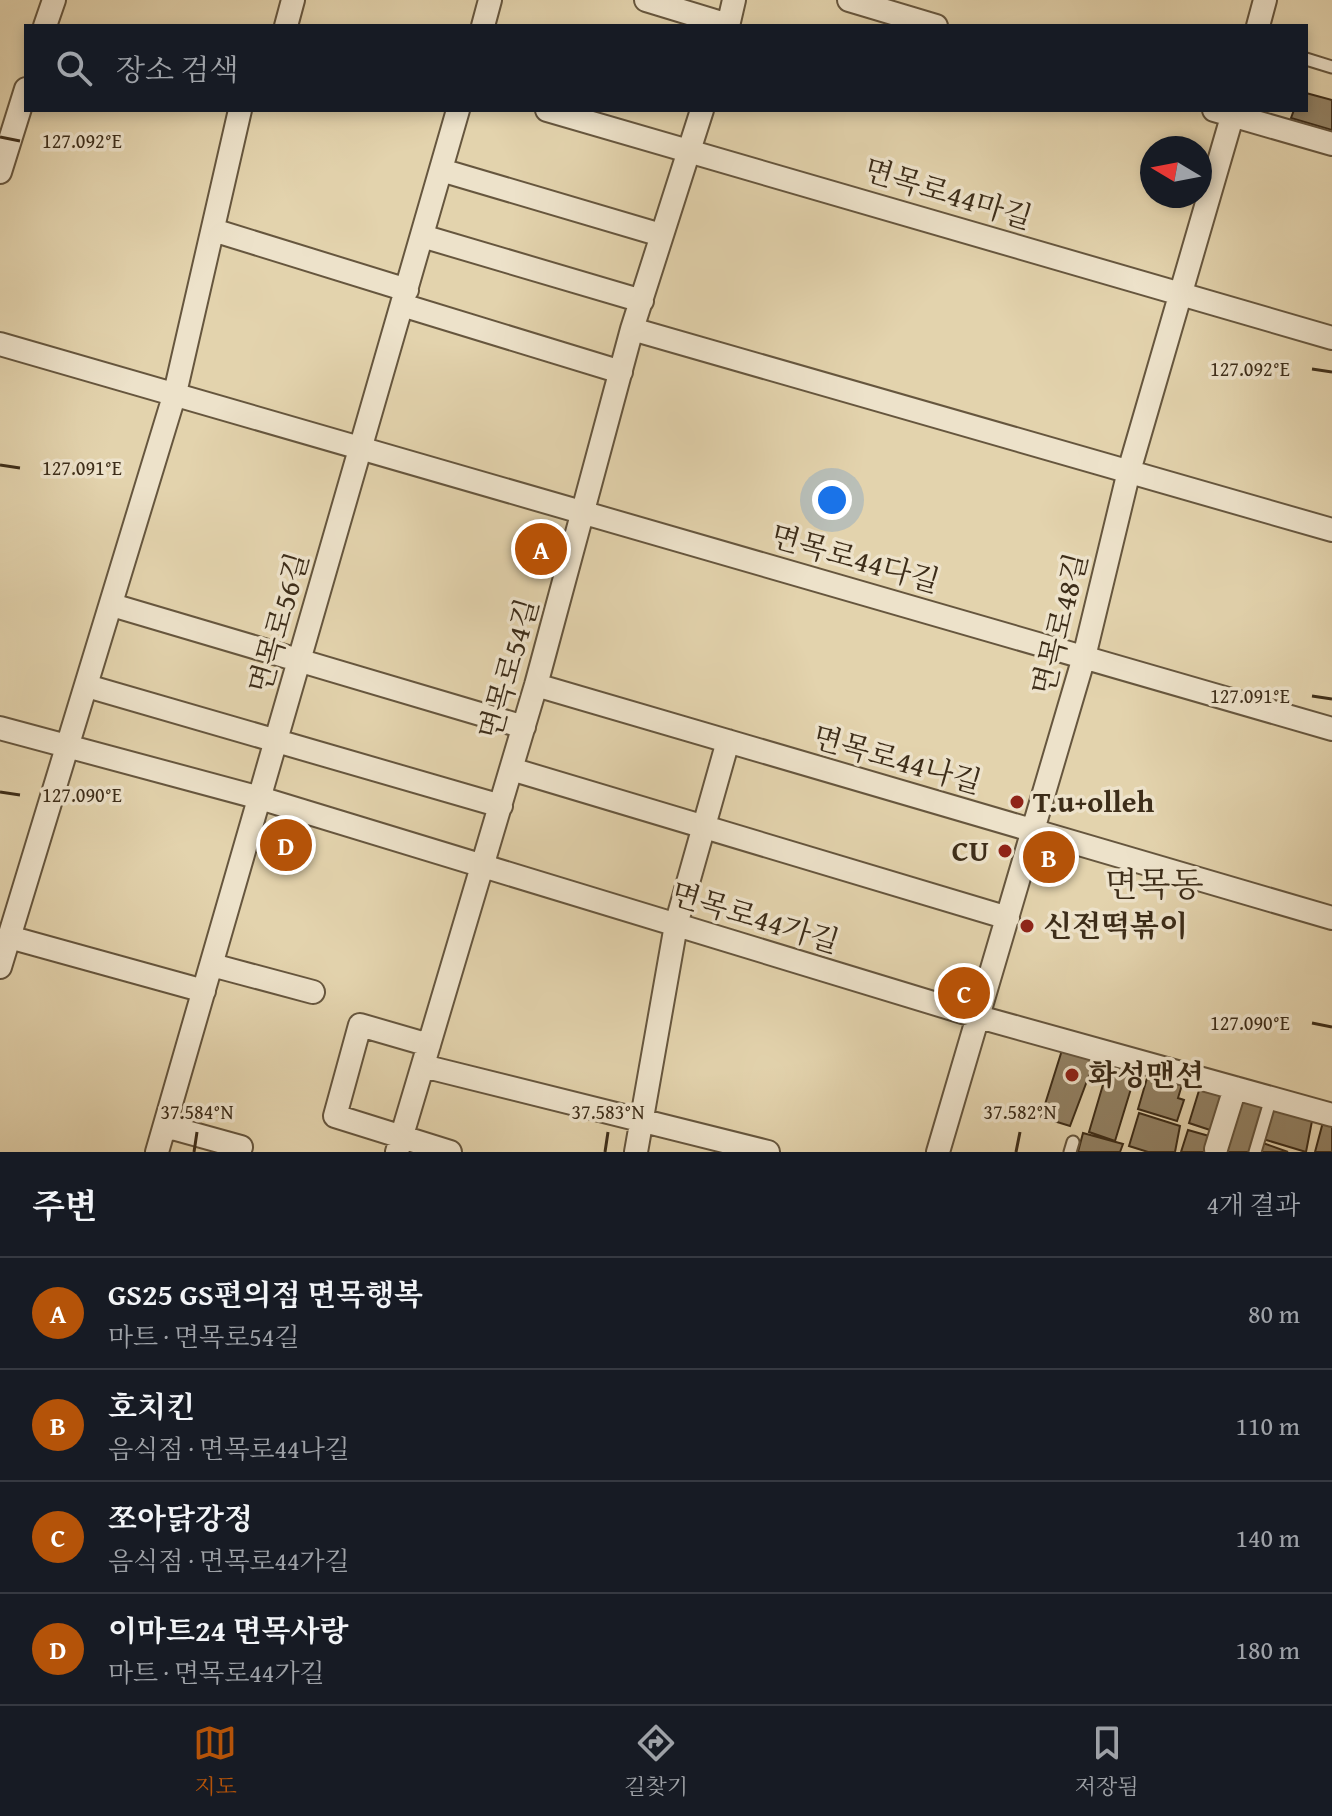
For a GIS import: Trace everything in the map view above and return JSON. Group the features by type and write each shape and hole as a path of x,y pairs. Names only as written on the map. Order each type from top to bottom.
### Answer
{"street":[{"path":"46,24 54,0"},
{"path":"287,24 293,0"},
{"path":"484,24 490,0"},
{"path":"646,0 722,24"},
{"path":"728,24 734,0"},
{"path":"849,0 929,24"},
{"path":"1259,24 1265,0"},
{"path":"0,172 24,95"},
{"path":"0,967 175,393 240,112"},
{"name":"면목로56길","path":"157,1152 457,112"},
{"name":"면목로44마길","path":"554,112 1332,338"},
{"name":"면목로54길","path":"399,1145 536,685 632,329 701,112"},
{"path":"1227,112 1332,144"},
{"name":"면목로48길","path":"938,1152 1084,657 1129,471 1182,295 1227,112"},
{"path":"441,170 661,235"},
{"path":"213,230 621,372"},
{"path":"422,236 642,301"},
{"path":"632,329 1332,530"},
{"name":"면목로44다길","path":"0,344 1332,729"},
{"path":"112,605 524,727"},
{"name":"면목로44나길","path":"536,685 1332,918"},
{"path":"87,686 501,806"},
{"name":"면목로44가길","path":"0,728 260,798 979,1017 1332,1115"},
{"path":"636,1152 676,925 728,741"},
{"path":"511,769 1008,918"},
{"path":"9,937 204,991"},
{"path":"212,965 313,992"},
{"path":"450,1152 399,1145 335,1116 360,1025 426,1055 642,1121 768,1152"},
{"path":"1216,1149 1235,1088"},
{"path":"165,1126 241,1147"}],"lane":[{"path":"1308,60 1332,67"},
{"path":"1255,1152 1271,1098"}],"building":[{"path":"1308,94 1332,100 1332,130 1291,118 1293,112 1308,112"},
{"name":"화성맨션","path":"1063,1047 1096,1057 1070,1126 1041,1117"},
{"path":"1110,1061 1137,1069 1115,1141 1089,1132"},
{"path":"1150,1068 1184,1078 1178,1098 1184,1100 1177,1121 1138,1109"},
{"path":"1201,1084 1229,1092 1216,1132 1189,1123"},
{"path":"1241,1095 1265,1103 1250,1152 1223,1152"},
{"path":"1275,1104 1313,1116 1306,1152 1263,1139"},
{"path":"1139,1113 1180,1126 1175,1152 1148,1152 1129,1146"},
{"path":"1323,1122 1332,1124 1332,1152 1315,1152"},
{"path":"1188,1130 1209,1136 1205,1151 1209,1152 1181,1152"},
{"path":"1083,1133 1123,1144 1120,1152 1078,1152"},
{"path":"1263,1143 1288,1152 1260,1152"}],"place":[{"name":"GS25 GS편의점 면목행복","path":"541,549"},
{"name":"T.u+olleh","path":"1017,802"},
{"name":"이마트24 면목사랑","path":"286,845"},
{"name":"CU","path":"1005,851"},
{"name":"호치킨","path":"1049,857"},
{"name":"신전떡볶이","path":"1027,926"},
{"name":"쪼아닭강정","path":"964,993"},
{"name":"화성맨션","path":"1072,1075"}],"district":[{"name":"면목동","path":"1154,884"}]}
